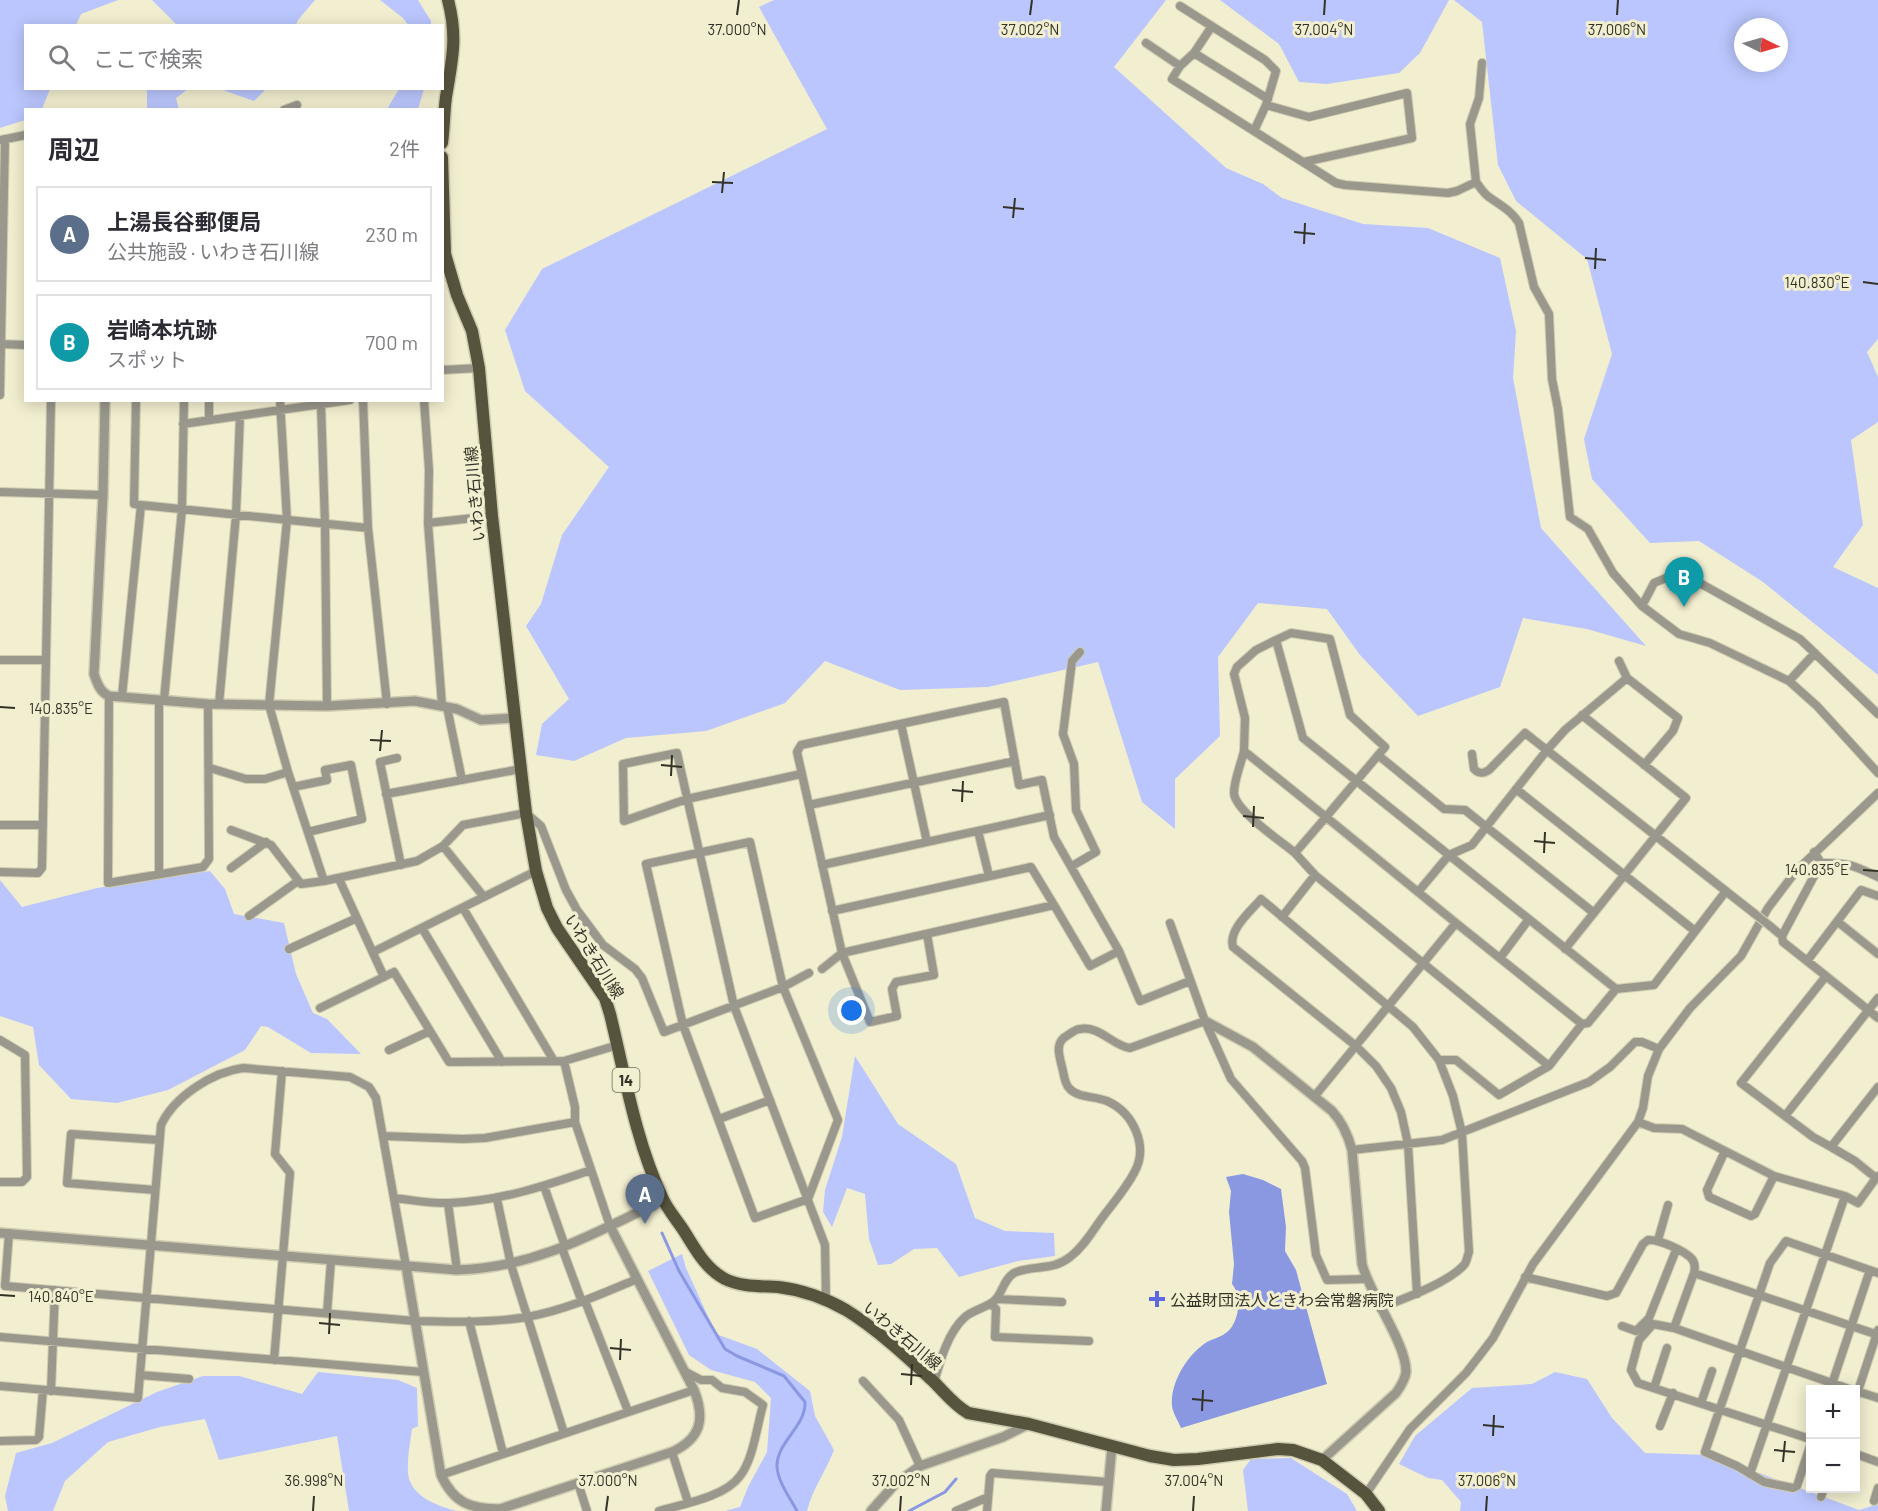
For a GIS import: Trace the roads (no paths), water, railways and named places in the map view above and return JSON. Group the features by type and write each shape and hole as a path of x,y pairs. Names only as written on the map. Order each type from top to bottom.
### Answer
{"main road":[{"path":"444,121 455,47 453,17 448,0"},
{"name":"いわき石川線","path":"444,235 445,254 457,295 472,331 479,368 492,516 526,813 536,871 547,908 557,928 605,998 636,1127 663,1200 703,1262 724,1279 748,1286 796,1290 826,1299 863,1321 959,1408 968,1413 1029,1424 1173,1460 1278,1449 1293,1450 1322,1460 1366,1494 1379,1511"}],"street":[{"path":"1180,6 1265,60 1276,70 1267,102 1254,131"},
{"path":"1212,26 1172,79 1336,183 1448,193 1476,182"},
{"path":"1146,43 1180,66"},
{"path":"1194,52 1267,102 1309,117 1407,93 1412,138 1304,162"},
{"path":"1482,63 1479,98 1470,124 1476,182 1489,197 1498,201 1519,223 1534,287 1549,314 1552,379 1558,409 1570,516 1588,529 1613,573 1642,606 1679,634 1710,643 1790,681 1817,706 1878,773"},
{"path":"289,108 297,105"},
{"path":"0,395 2,140 24,135"},
{"path":"0,344 24,345"},
{"path":"444,370 479,368"},
{"path":"0,872 38,873 42,868 51,402"},
{"path":"105,402 94,674 97,685 104,693 109,696 208,704 327,706 415,701 445,706 481,720 515,718"},
{"path":"136,402 134,504 368,528"},
{"path":"159,874 162,700 182,509 184,402"},
{"path":"209,402 209,420"},
{"path":"280,402 287,520 269,705 288,772 324,881"},
{"path":"183,424 338,402"},
{"path":"363,402 368,528 387,704"},
{"path":"424,402 429,470 428,522 445,706 462,780"},
{"path":"321,405 327,706"},
{"path":"219,704 236,515 240,416"},
{"path":"0,492 103,495"},
{"path":"122,696 141,505"},
{"path":"428,522 492,516"},
{"path":"1642,606 1654,583 1680,572 1800,639 1878,714"},
{"path":"1295,853 1385,747 1350,716 1330,639 1291,633 1256,650 1237,667 1234,674 1245,718 1244,751 1234,792 1236,801 1245,812 1295,853 1314,875 1549,1066"},
{"path":"1276,640 1303,738 1616,989 1654,985 1726,891"},
{"path":"1072,866 1096,852 1076,810 1074,764 1063,734 1072,661 1080,652"},
{"path":"1790,681 1815,653"},
{"path":"0,660 46,660"},
{"path":"1619,661 1628,678 1678,718 1672,731 1644,765"},
{"path":"1418,892 1449,855 1472,845 1546,750 1582,715 1628,678"},
{"path":"109,696 108,884 203,867 207,864 209,859 210,768 208,704"},
{"path":"927,934 934,975 896,982 892,988 897,1016 870,1022 842,953 797,752 801,745 1004,702 1019,785 1042,780 1054,837 1119,951 1140,1001 1190,981"},
{"path":"1565,949 1686,798 1582,715"},
{"path":"901,724 927,842"},
{"path":"1472,754 1474,769 1484,774 1525,733 1770,926 1807,962 1878,1018"},
{"path":"1244,751 1582,1024"},
{"path":"801,774 687,799 624,821 623,764 677,753 687,799 700,852 734,1006 825,1245 826,1299"},
{"path":"1378,755 1444,809 1465,810 1594,913"},
{"path":"397,758 380,762 401,865"},
{"path":"808,805 1015,761"},
{"path":"293,787 327,780 325,770 351,765 362,819 308,832"},
{"path":"210,768 246,779 265,779 288,772"},
{"path":"387,794 521,769"},
{"path":"1516,789 1695,931"},
{"path":"1366,1494 1410,1429 1466,1373 1493,1338 1525,1277 1638,1122 1644,1108 1647,1076 1659,1049 1690,1008 1741,956 1777,894 1796,871 1878,793"},
{"path":"231,830 271,845 301,884 339,879 417,861 443,846 463,825 526,813 541,825 566,890 577,910 603,945 635,969 642,978 664,1032 783,987 809,973"},
{"path":"822,865 1050,815"},
{"path":"0,825 43,825"},
{"path":"978,831 988,876"},
{"path":"231,868 266,842"},
{"path":"750,842 783,987 838,1120 808,1199 755,1218 683,1025 646,864 750,842"},
{"path":"443,846 484,897"},
{"path":"1814,852 1821,863"},
{"path":"1821,863 1852,864 1878,877"},
{"path":"1782,936 1821,863"},
{"path":"832,911 1031,867 1090,966 1119,951"},
{"path":"373,952 536,871"},
{"path":"1282,917 1314,875"},
{"path":"339,879 384,977"},
{"path":"249,916 298,881"},
{"path":"1807,962 1861,890 1878,896"},
{"path":"1380,1308 1417,1294 1457,1271 1466,1263 1469,1252 1462,1133 1453,1096 1439,1060 1413,1027 1261,899 1234,932 1231,940 1233,947 1356,1046 1376,1066 1391,1088 1401,1112 1408,1144 1417,1294"},
{"path":"822,969 842,953 1054,905"},
{"path":"463,908 554,1061"},
{"path":"289,949 357,918"},
{"path":"1500,958 1529,919"},
{"path":"1838,922 1878,954"},
{"path":"1170,923 1205,1021 1231,1079 1302,1161 1305,1168 1316,1255 1328,1280 1366,1279"},
{"path":"1314,1097 1456,923"},
{"path":"422,928 502,1062"},
{"path":"320,1008 394,972 449,1062 564,1061 618,1045"},
{"path":"1638,1122 1654,1128 1682,1129 1774,1176 1845,1196 1858,1203 1877,1177 1855,1161 1813,1137 1741,1083 1826,976"},
{"path":"1439,1060 1456,1060 1499,1095 1549,1066 1582,1024 1588,1023 1616,989"},
{"path":"1785,1116 1878,998"},
{"path":"1089,1341 995,1337 994,1301 1004,1285 1015,1273 1050,1267 1072,1256 1082,1246 1131,1179 1139,1163 1140,1140 1130,1120 1105,1100 1077,1094 1070,1090 1066,1085 1057,1048 1062,1038 1079,1029 1098,1032 1123,1047 1130,1048 1205,1021 1253,1047 1314,1097 1341,1121 1352,1150 1360,1250 1366,1279 1402,1351 1406,1374 1403,1384 1396,1393 1322,1460"},
{"path":"389,1050 430,1031"},
{"path":"0,1040 25,1055 27,1177 22,1182 0,1182"},
{"path":"1352,1150 1443,1140 1589,1082 1610,1067 1635,1042 1642,1042 1659,1049"},
{"path":"0,1386 138,1398 159,1140 161,1125 166,1113 217,1074 243,1068 282,1071 350,1077 369,1087 376,1098 441,1475 447,1488 455,1497 464,1503 487,1509 500,1509 685,1446 698,1428 701,1417 700,1405 610,1226 575,1122 575,1107 564,1061"},
{"path":"274,1360 290,1173 275,1154 282,1071"},
{"path":"1831,1147 1878,1087"},
{"path":"719,1119 770,1100"},
{"path":"383,1136 485,1138 575,1122"},
{"path":"155,1190 67,1183 71,1134 159,1140"},
{"path":"1725,1151 1707,1190 1709,1197 1751,1216 1755,1214 1774,1176"},
{"path":"394,1198 448,1203 497,1198 544,1186 591,1170"},
{"path":"544,1186 583,1302 628,1412"},
{"path":"1750,1474 1845,1196"},
{"path":"497,1198 511,1265 564,1433"},
{"path":"637,1279 583,1302 527,1317 469,1321 415,1321 5,1286 4,1233 331,1261 457,1270 483,1269 511,1265 563,1247 663,1200"},
{"path":"448,1203 457,1270"},
{"path":"1658,1240 1668,1205"},
{"path":"1525,1277 1611,1296 1616,1293 1643,1244 1648,1240 1658,1240 1692,1259 1695,1267 1674,1328"},
{"path":"1806,1458 1797,1486 1793,1488 1764,1482 1705,1452 1770,1263 1786,1241 1874,1272 1851,1326 1831,1385"},
{"path":"1622,1326 1636,1331 1650,1318 1676,1250"},
{"path":"327,1313 331,1261"},
{"path":"1694,1273 1878,1333 1858,1385"},
{"path":"0,1441 36,1440 39,1437 53,1340 55,1290"},
{"path":"934,1383 953,1332 965,1317 980,1307 994,1301 1062,1302"},
{"path":"469,1321 503,1453"},
{"path":"1806,1438 1673,1393 1643,1386 1635,1381 1631,1365 1640,1340 1653,1324 1674,1328 1787,1367 1829,1385"},
{"path":"0,1337 423,1372"},
{"path":"1654,1388 1667,1348"},
{"path":"659,1511 717,1493 731,1486 746,1465 763,1405 745,1392 722,1388 712,1380 701,1380 684,1371"},
{"path":"1701,1402 1712,1371"},
{"path":"140,1375 189,1379"},
{"path":"863,1381 899,1420 920,1466"},
{"path":"441,1475 694,1390"},
{"path":"1660,1426 1673,1393"},
{"path":"1860,1393 1878,1398"},
{"path":"871,1511 895,1484 920,1466 1003,1437 1029,1424"},
{"path":"1106,1511 1112,1446"},
{"path":"672,1452 688,1502"},
{"path":"1860,1455 1878,1462"},
{"path":"987,1511 992,1473 1108,1482"},
{"path":"578,1483 587,1511"},
{"path":"1874,1501 1878,1488"},
{"path":"1821,1497 1822,1493"},
{"path":"956,1511 988,1497"}],"waterway":[{"path":"662,1233 679,1271 725,1349 784,1376 805,1402 801,1419 781,1450 777,1467 782,1484 797,1511"},
{"path":"909,1511 945,1492 956,1479"}],"place":[{"name":"岩崎本坑跡","path":"1684,607"},
{"name":"上湯長谷郵便局","path":"645,1224"},
{"name":"公益財団法人ときわ会常磐病院","path":"1157,1299"}]}
